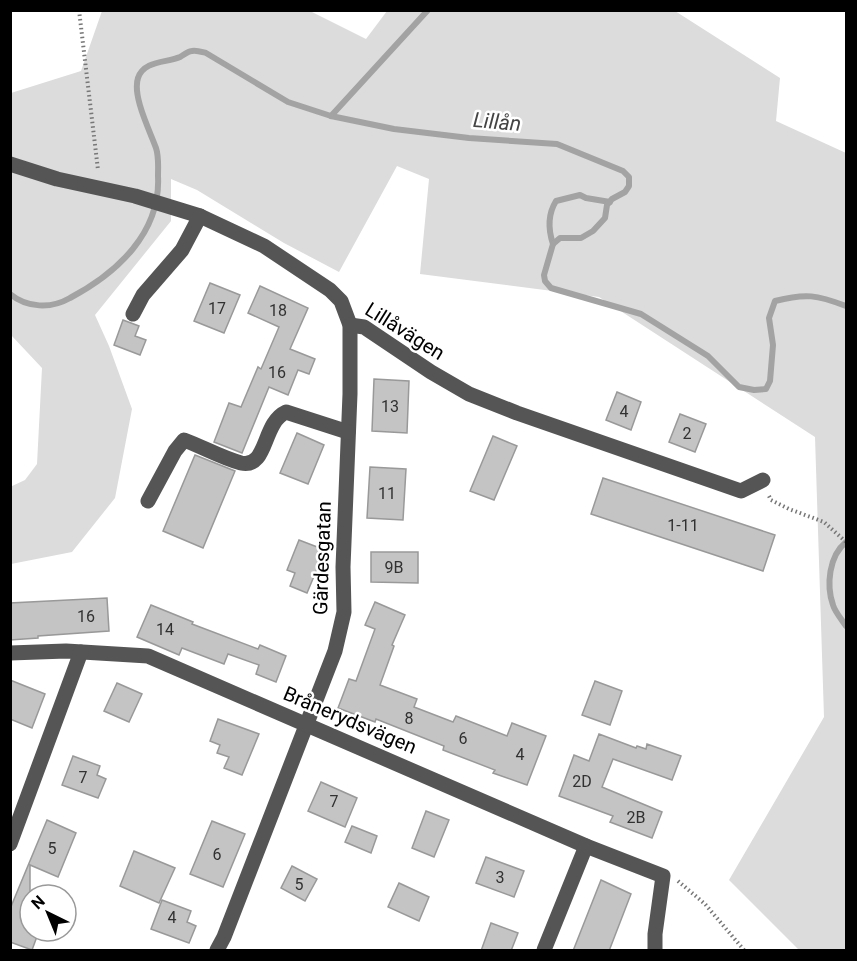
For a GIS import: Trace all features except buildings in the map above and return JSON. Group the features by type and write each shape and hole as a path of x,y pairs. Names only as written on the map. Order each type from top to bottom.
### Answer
{"street":[{"name":"Lillåvägen","path":"10,164 57,179 135,196 193,214 264,246 330,290 341,301 350,325 364,327 431,372 469,394 741,491 763,480"},
{"path":"134,314 142,295 182,250 193,214"},
{"name":"Gärdesgatan","path":"217,951 335,651 344,612 343,567 350,325"},
{"path":"148,501 174,451 184,440 243,463 254,462 260,456 272,425 279,415 286,411 348,432"},
{"path":"10,844 81,652"},
{"name":"Brånerydsvägen","path":"10,653 81,652 148,656 586,846 668,876"},
{"path":"544,951 586,846"},
{"path":"655,951 655,934 668,876"}],"path":[{"path":"79,10 100,190"},
{"path":"763,480 771,500 824,522 846,542"},
{"path":"668,876 705,904 744,951"}],"shaded area":[{"path":"102,11 310,11 366,39 387,11 675,11 780,78 776,121 846,153 846,950 799,950 729,880 824,717 815,437 599,297 420,274 429,179 397,166 339,272 284,243 197,190 171,179 171,221 95,315 132,409 115,498 72,552 11,564 10,487 25,480 37,464 42,368 11,335 11,93 81,71"}],"waterway":[{"path":"331,116 428,10"},
{"name":"Lillån","path":"10,294 31,304 47,305 63,302 104,276 133,249 152,216 157,197 158,176 157,151 139,104 138,78 141,72 150,65 195,51 206,53 288,102 331,116 394,129 469,138 557,144 623,171 629,177 629,186 625,192 612,199 607,205 605,218 593,231 581,238 560,238 553,244 544,275 545,281 551,288 641,314 708,356 739,387 754,390 766,389 770,381 773,345 769,318 775,301 811,296 846,306"},
{"path":"553,244 550,222 551,211 556,201 580,195 610,202"},
{"name":"Lillån","path":"846,542 836,555 830,571 833,605 846,626"}]}
